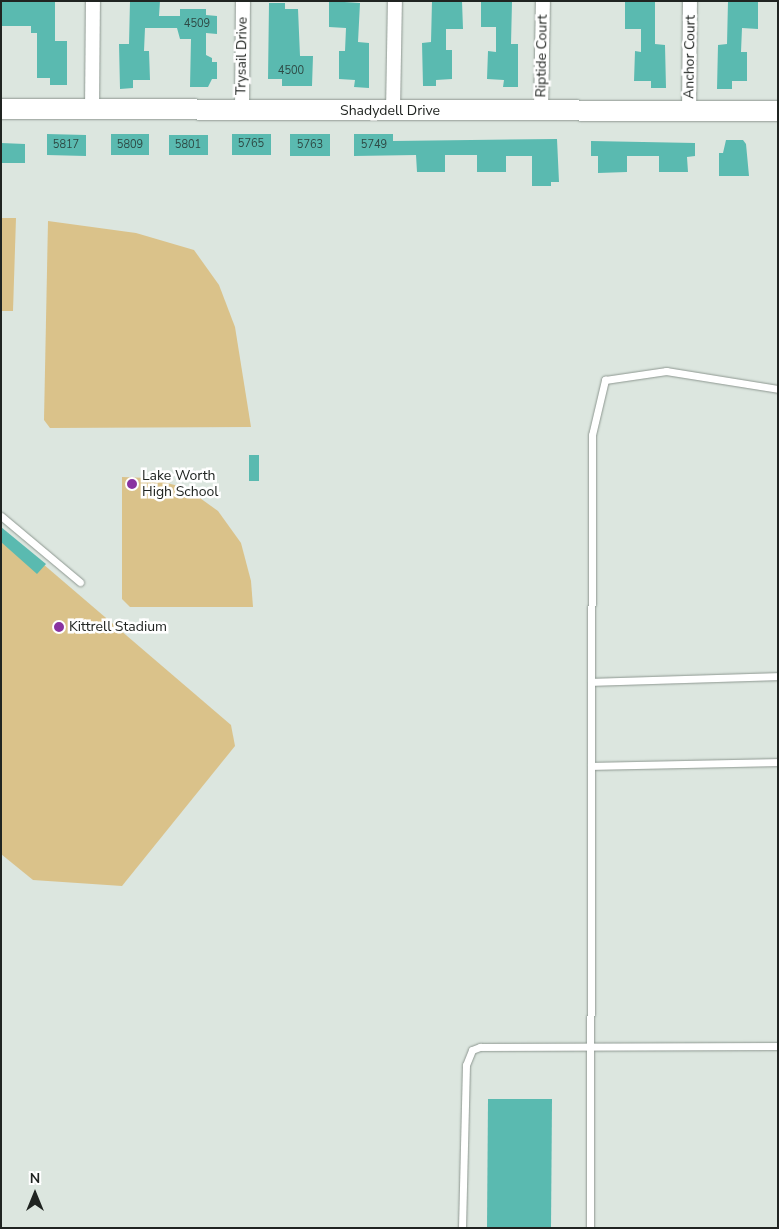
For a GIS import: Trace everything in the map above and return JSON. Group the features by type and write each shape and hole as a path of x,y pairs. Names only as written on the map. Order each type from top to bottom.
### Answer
{"street":[{"path":"92,110 93,1"},
{"name":"Trysail Drive","path":"242,110 243,1"},
{"path":"393,111 394,1"},
{"name":"Riptide Court","path":"541,111 543,1"},
{"name":"Anchor Court","path":"689,112 690,1"},
{"name":"Shadydell Drive","path":"1,109 778,112"}],"lane":[{"path":"590,1228 592,435 605,380 666,371 778,389"},
{"path":"1,516 80,582"},
{"path":"591,682 778,676"},
{"path":"591,766 778,762"},
{"path":"462,1228 467,1056 480,1048 778,1046"}],"shaded area":[{"path":"1,218 16,218 13,311 1,311"},
{"path":"48,221 136,233 194,250 219,285 235,327 251,427 50,428 44,420"},
{"path":"122,477 148,478 186,488 218,511 241,543 251,581 253,607 130,607 122,599"},
{"name":"Kittrell Stadium","path":"1,528 231,725 235,746 122,886 33,880 1,854"}],"building":[{"path":"1,1 55,1 55,41 67,41 67,85 50,85 50,78 37,78 37,33 31,33 31,26 1,26"},
{"path":"130,1 160,1 159,16 180,16 180,9 206,9 206,15 217,16 217,34 206,33 206,55 212,58 212,62 217,62 217,79 212,79 208,87 190,87 191,39 180,39 177,28 145,28 144,51 149,51 150,80 133,80 133,88 120,89 119,44 129,44"},
{"path":"329,1 360,3 358,42 369,43 369,88 354,87 355,80 339,79 339,51 345,51 346,28 329,27"},
{"path":"432,1 462,1 463,29 446,29 446,50 452,50 452,79 436,80 436,86 423,86 422,43 431,42"},
{"path":"481,1 512,2 511,44 518,44 518,87 503,87 504,80 487,79 488,51 496,52 496,27 481,27"},
{"path":"625,1 655,1 655,44 665,45 666,88 651,88 651,81 634,81 635,51 641,52 641,29 625,29"},
{"path":"728,1 758,1 758,29 742,28 741,52 747,52 747,81 732,81 732,89 717,89 718,45 727,44"},
{"path":"269,3 285,3 285,9 298,9 300,56 313,56 312,86 282,86 282,79 268,79"},
{"path":"47,134 86,135 86,156 47,155"},
{"path":"111,134 149,134 149,155 111,155"},
{"path":"232,134 271,134 271,155 232,155"},
{"path":"290,134 330,134 330,156 290,156"},
{"path":"354,134 393,134 393,141 557,139 559,182 551,182 551,186 532,186 532,156 506,156 506,172 477,172 477,155 445,155 445,172 417,172 416,155 354,156"},
{"path":"169,135 208,135 208,155 169,155"},
{"path":"726,140 743,140 746,144 749,176 719,176 719,153 723,153"},
{"path":"591,141 695,143 695,156 687,157 688,172 659,172 659,156 627,156 627,172 598,173 598,156 591,156"},
{"path":"1,143 25,144 25,163 1,163"},
{"path":"249,455 259,455 259,481 249,481"},
{"path":"1,527 46,564 37,574 1,542"},
{"path":"488,1099 552,1099 551,1228 487,1228"}],"place":[{"name":"Lake Worth High School","path":"132,484"},
{"name":"Kittrell Stadium","path":"59,627"}]}
